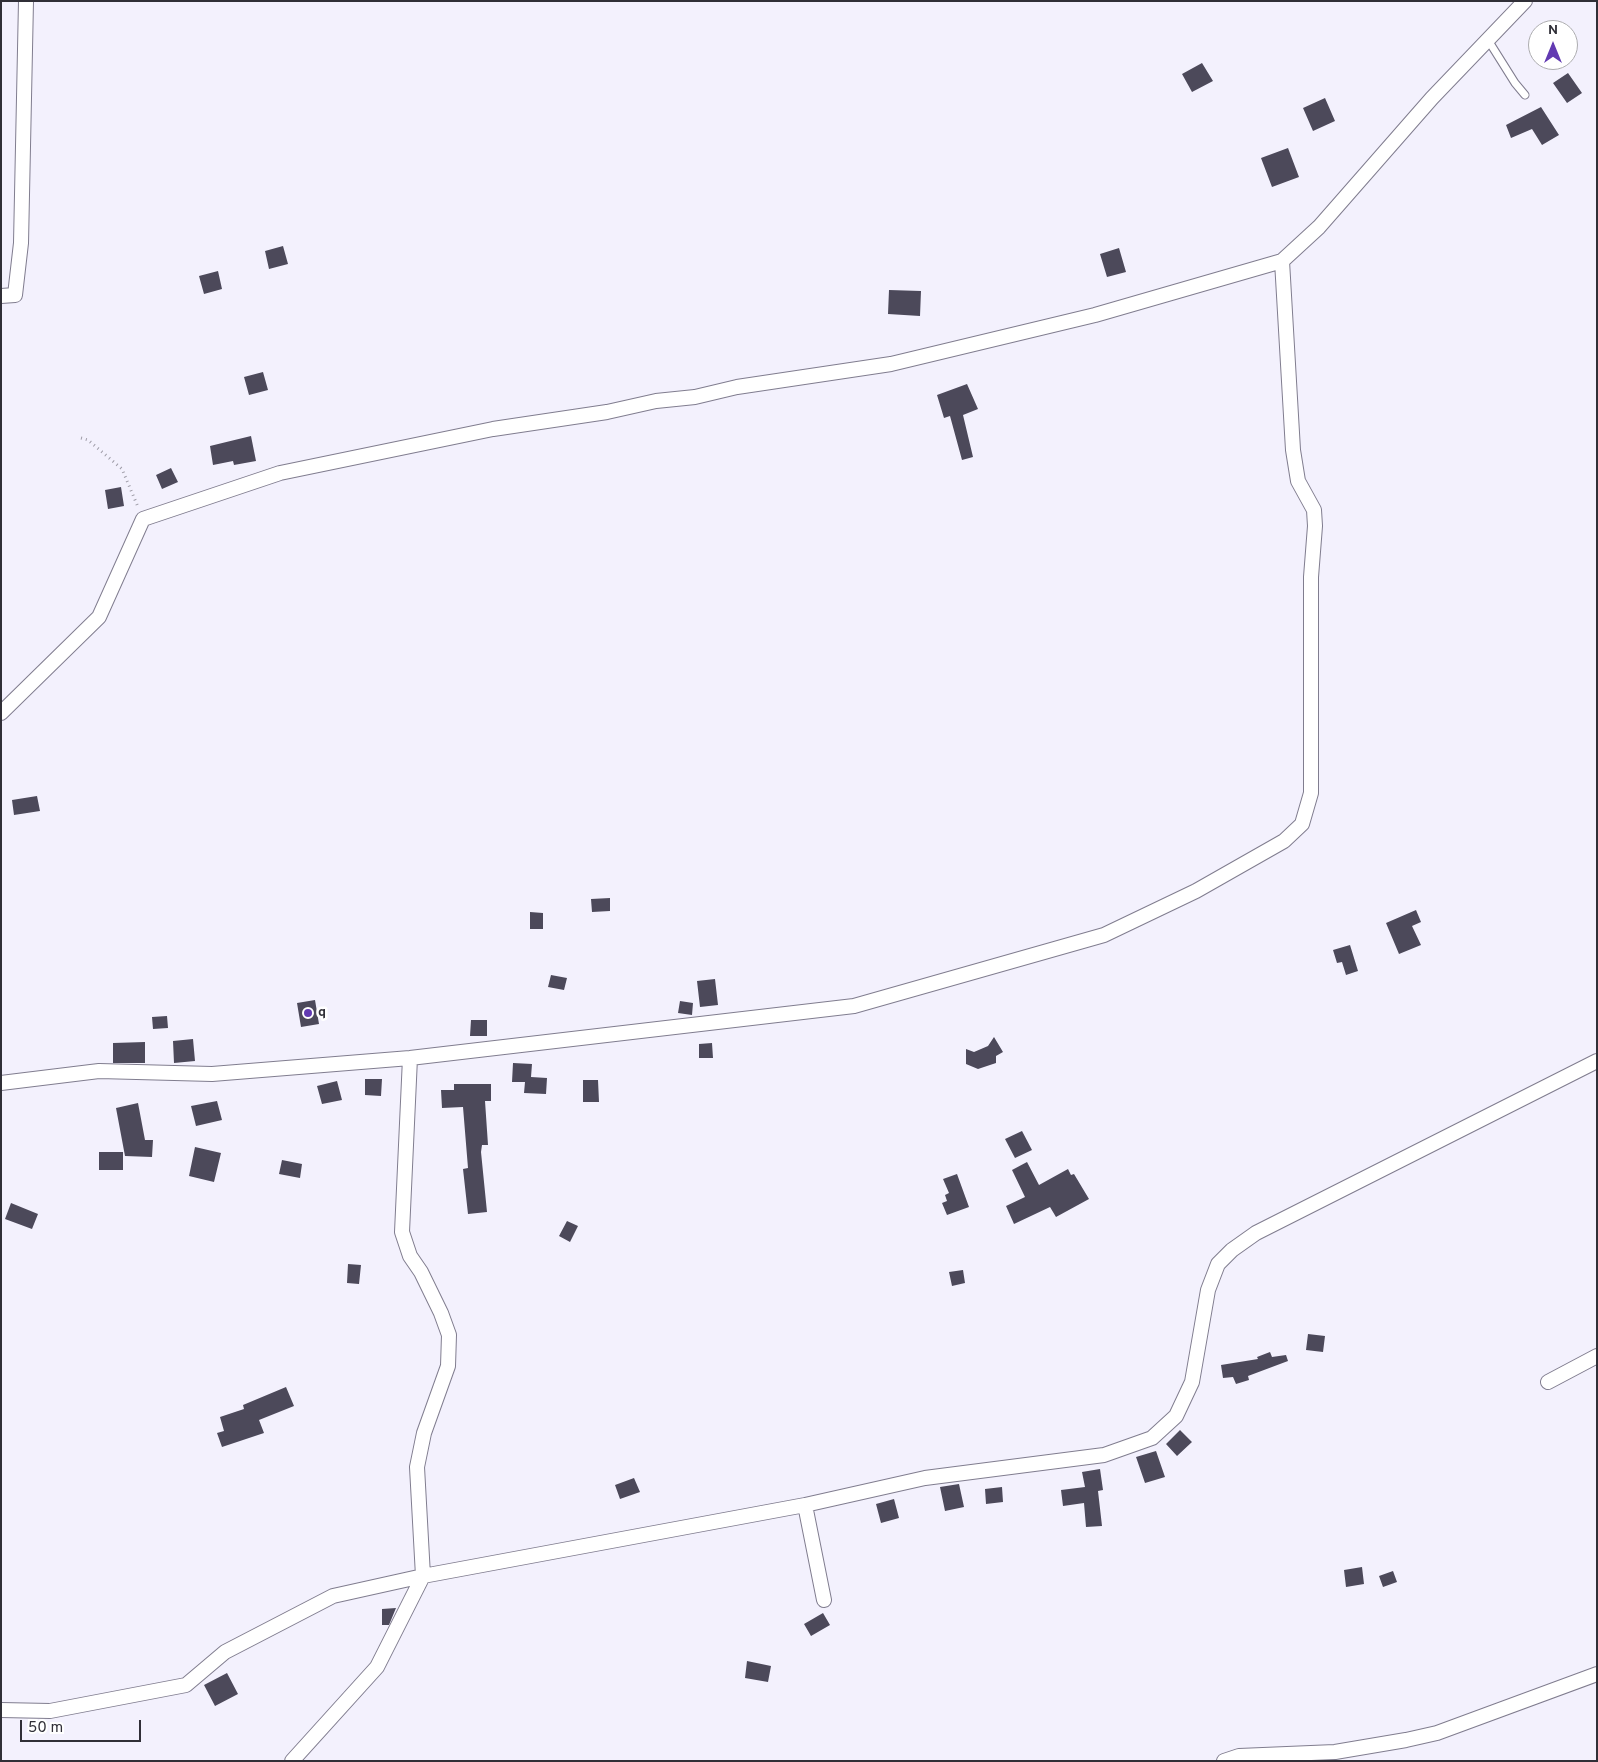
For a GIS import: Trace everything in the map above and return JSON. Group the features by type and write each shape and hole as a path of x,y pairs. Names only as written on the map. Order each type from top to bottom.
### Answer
{"street":[{"path":"1,296 15,295 21,242 26,1"},
{"path":"1,713 99,616 143,519 290,471 493,429 606,412 656,401 695,397 738,387 900,362 1086,318 1282,261 1319,227 1432,98 1526,1"},
{"path":"1,1083 99,1070 212,1074 410,1058 854,1006 1104,935 1196,891 1284,842 1302,824 1311,794 1311,577 1315,526 1314,510 1298,481 1292,450 1282,261"},
{"path":"292,1761 376,1667 423,1576 417,1467 424,1433 448,1366 449,1335 441,1313 410,1256 402,1232 410,1058"},
{"path":"1,1710 50,1711 186,1685 225,1652 333,1596 423,1576 805,1505 925,1478 1104,1455 1152,1438 1176,1416 1192,1382 1208,1290 1218,1264 1232,1250 1272,1225 1597,1061"},
{"path":"1548,1382 1597,1356"},
{"path":"805,1505 824,1600"},
{"path":"1224,1761 1239,1756 1273,1753 1335,1752 1437,1733 1597,1674"}],"lane":[{"path":"1488,40 1515,83 1526,95"}],"path":[{"path":"81,438 88,440 122,469 143,519"}],"building":[{"path":"1202,63 1213,81 1192,92 1182,74"},
{"path":"1568,73 1582,93 1567,103 1553,83"},
{"path":"1325,98 1335,121 1313,131 1303,108"},
{"path":"1541,107 1559,135 1542,145 1532,129 1511,138 1506,125"},
{"path":"1288,148 1299,177 1272,187 1261,158"},
{"path":"283,246 288,264 269,269 265,251"},
{"path":"1119,248 1126,272 1107,277 1100,254"},
{"path":"218,271 222,289 204,294 199,276"},
{"path":"889,290 921,291 920,316 888,314"},
{"path":"263,372 268,390 249,395 244,377"},
{"path":"967,384 978,409 963,415 973,457 962,460 950,416 944,418 937,395"},
{"path":"251,436 256,461 234,465 233,461 213,465 210,446"},
{"path":"171,468 178,482 162,489 156,475"},
{"path":"121,487 124,506 108,509 105,490"},
{"path":"37,796 40,811 14,815 12,800"},
{"path":"610,898 610,911 592,912 591,899"},
{"path":"1416,910 1421,922 1412,926 1421,945 1399,954 1386,923"},
{"path":"530,912 543,913 543,929 530,929"},
{"path":"1350,945 1358,971 1346,975 1342,962 1337,963 1333,950"},
{"path":"551,975 567,978 564,990 548,987"},
{"path":"715,979 718,1005 700,1007 697,981"},
{"name":"q","path":"315,1000 319,1024 301,1027 297,1003"},
{"path":"680,1001 693,1003 692,1015 678,1013"},
{"path":"167,1016 168,1028 153,1029 152,1017"},
{"path":"471,1020 487,1020 487,1036 470,1036"},
{"path":"994,1037 1003,1052 996,1056 996,1063 978,1069 966,1064 966,1049 974,1052 988,1046"},
{"path":"193,1039 195,1061 174,1063 173,1041"},
{"path":"145,1042 145,1063 113,1063 113,1043"},
{"path":"712,1043 713,1058 699,1058 699,1044"},
{"path":"513,1063 532,1064 531,1077 547,1078 546,1094 524,1093 525,1082 512,1082"},
{"path":"365,1079 382,1079 381,1096 365,1095"},
{"path":"583,1080 598,1080 599,1102 583,1102"},
{"path":"337,1081 342,1100 322,1104 317,1086"},
{"path":"454,1084 491,1084 491,1101 485,1101 488,1145 482,1145 481,1152 487,1212 468,1214 463,1169 468,1168 463,1107 442,1108 441,1090 454,1090"},
{"path":"217,1101 222,1120 196,1126 191,1106"},
{"path":"138,1103 145,1140 153,1140 152,1157 125,1156 116,1108"},
{"path":"1022,1131 1032,1150 1015,1158 1005,1139"},
{"path":"195,1147 221,1153 214,1182 189,1176"},
{"path":"99,1152 123,1152 123,1170 99,1170"},
{"path":"282,1160 302,1164 300,1178 279,1174"},
{"path":"1027,1162 1039,1185 1068,1169 1071,1175 1074,1174 1089,1199 1056,1217 1050,1207 1014,1224 1006,1206 1025,1197 1012,1170"},
{"path":"957,1174 969,1207 947,1215 942,1203 947,1201 945,1195 949,1193 943,1179"},
{"path":"11,1203 38,1214 32,1229 5,1219"},
{"path":"567,1221 578,1226 570,1242 559,1236"},
{"path":"348,1264 361,1265 359,1284 347,1283"},
{"path":"963,1270 965,1283 952,1286 949,1272"},
{"path":"1308,1334 1325,1336 1323,1352 1306,1350"},
{"path":"1270,1352 1272,1357 1286,1355 1288,1361 1248,1376 1249,1380 1236,1384 1233,1377 1223,1378 1221,1365 1258,1359 1257,1357"},
{"path":"286,1387 294,1406 259,1420 264,1433 222,1447 217,1433 224,1431 220,1417 244,1409 243,1405"},
{"path":"1180,1430 1192,1442 1177,1456 1166,1444"},
{"path":"1156,1451 1165,1477 1145,1483 1136,1457"},
{"path":"1100,1469 1103,1490 1098,1491 1102,1526 1086,1527 1084,1503 1063,1506 1061,1490 1085,1487 1082,1472"},
{"path":"634,1478 640,1492 620,1499 615,1485"},
{"path":"959,1484 964,1507 945,1511 940,1487"},
{"path":"1002,1487 1003,1502 986,1504 985,1489"},
{"path":"894,1499 899,1518 881,1523 876,1504"},
{"path":"1362,1567 1364,1584 1346,1587 1344,1570"},
{"path":"1393,1571 1397,1582 1383,1587 1379,1576"},
{"path":"396,1608 389,1625 382,1625 382,1609"},
{"path":"823,1613 830,1625 811,1636 804,1624"},
{"path":"747,1661 771,1666 768,1682 745,1678"},
{"path":"227,1673 238,1694 215,1706 204,1685"}],"place":[{"name":"q","path":"308,1013"}]}
